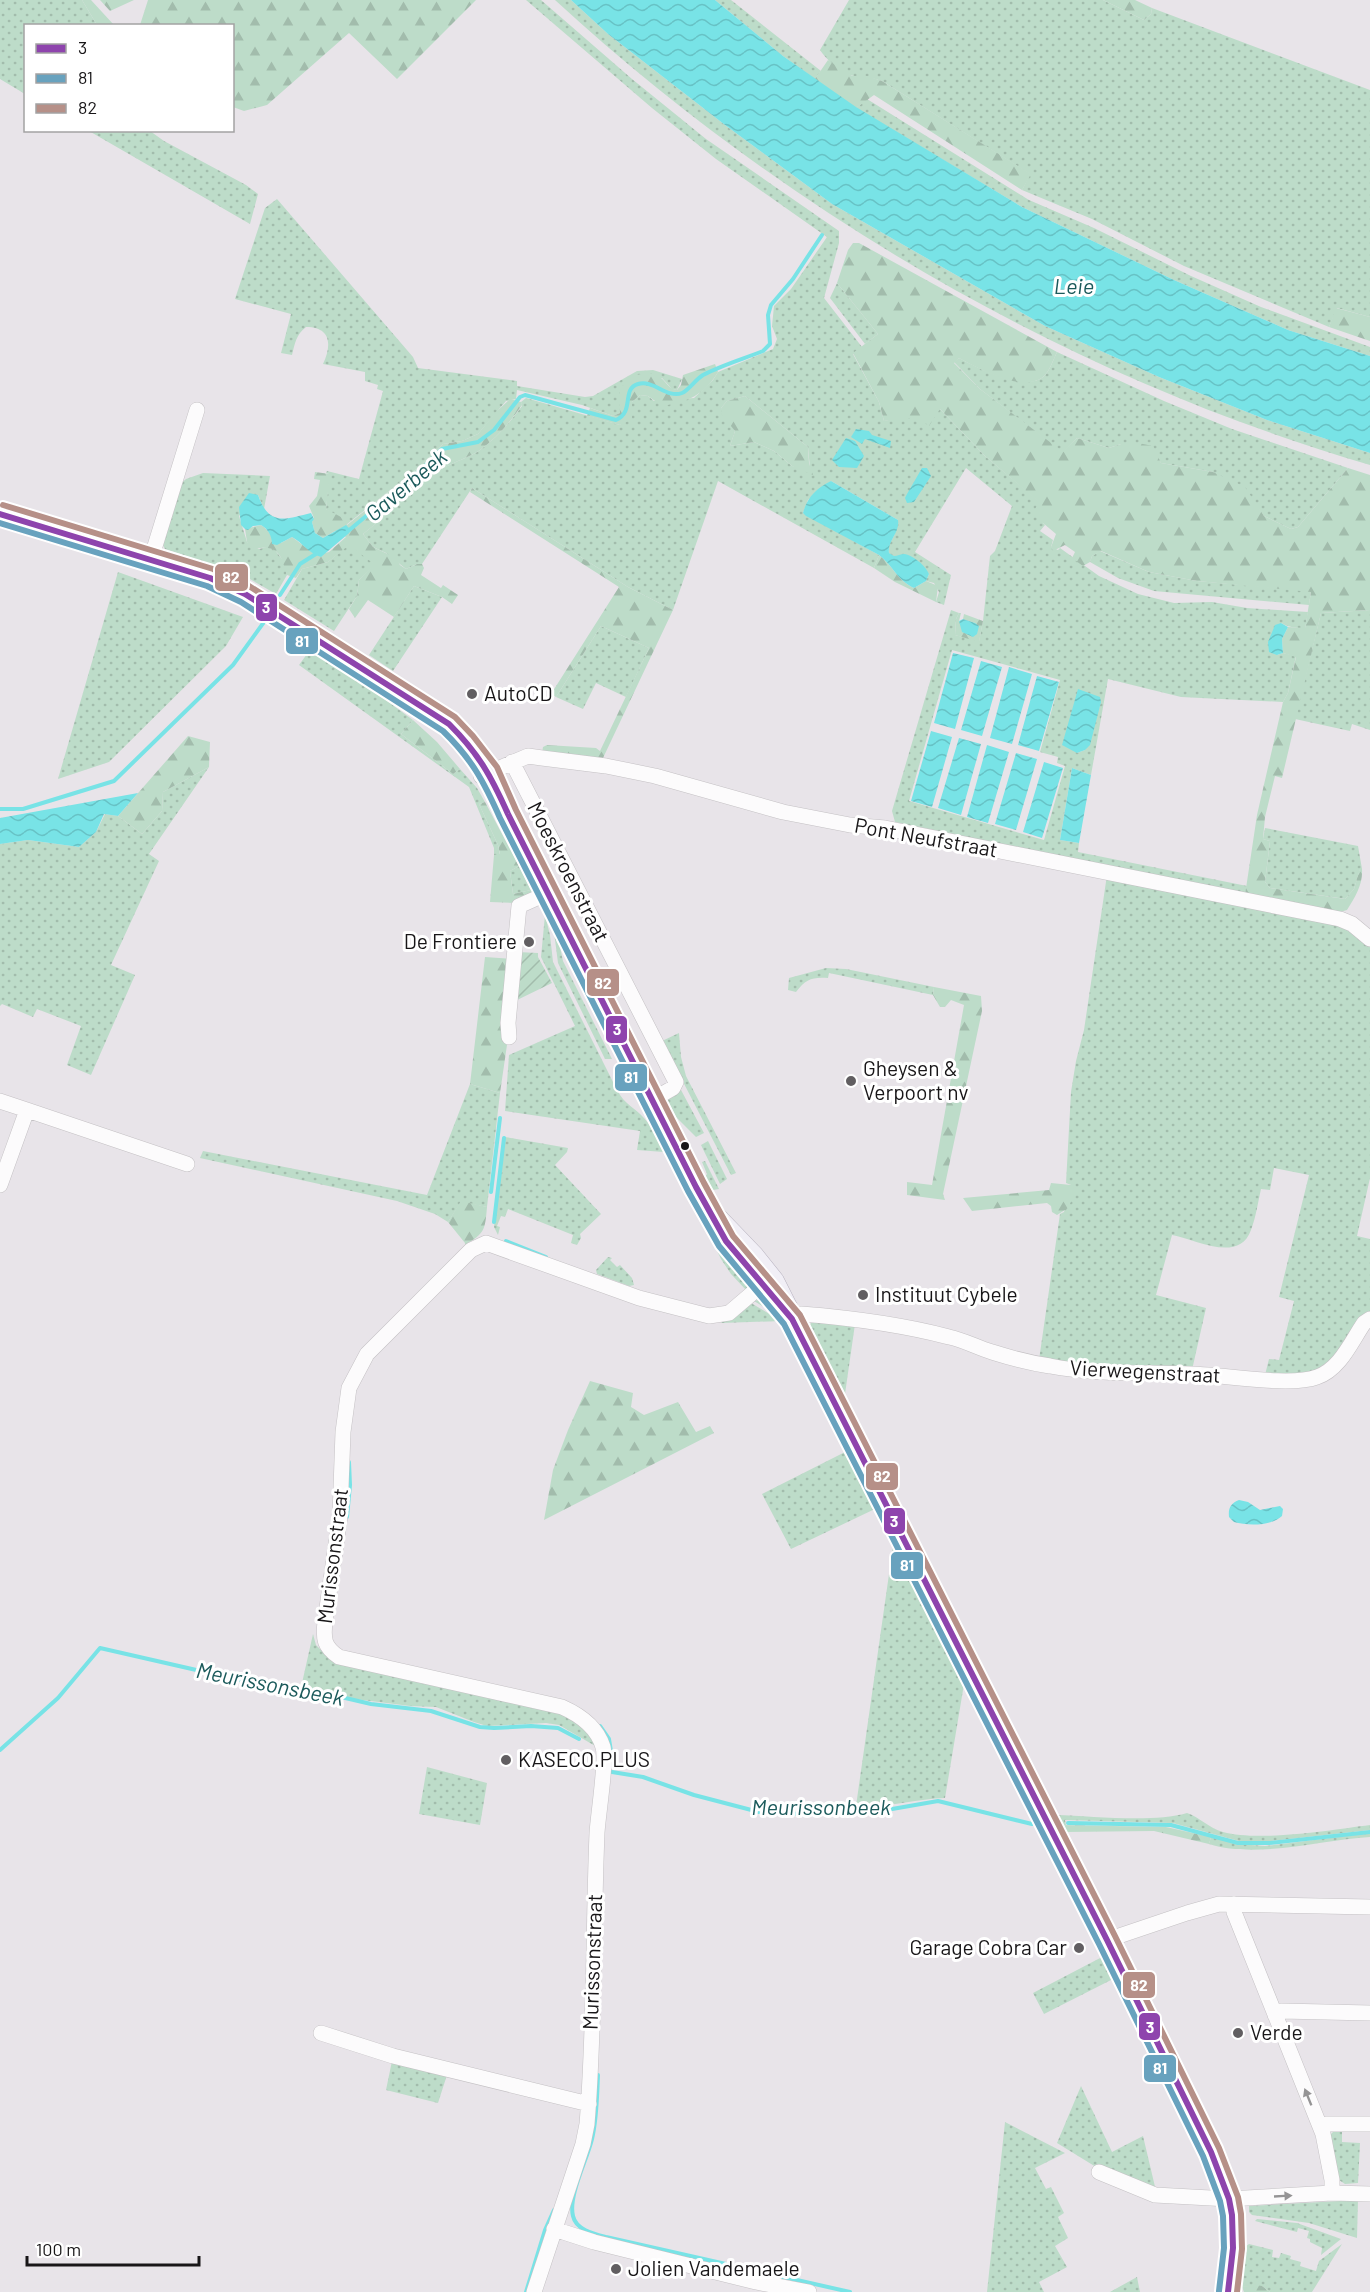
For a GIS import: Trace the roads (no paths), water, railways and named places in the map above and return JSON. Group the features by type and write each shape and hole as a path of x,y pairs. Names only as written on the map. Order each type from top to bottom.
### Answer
{"main road":[{"name":"Moeskroenstraat","path":"0,514 210,578 244,594 413,703 485,774 508,814 706,1206 754,1256 768,1283 792,1319 1107,1940 1211,2152 1232,2199 1233,2248 1228,2292"}],"street":[{"path":"151,560 197,410"},
{"name":"Pont Neufstraat","path":"485,774 528,756 606,766 783,812 850,825 885,828 1340,919 1352,924 1370,939"},
{"name":"Moeskroenstraat","path":"512,762 676,1082 673,1088 652,1100"},
{"path":"509,1037 508,1023 519,906 548,893"},
{"path":"0,1101 188,1164"},
{"path":"0,1185 27,1110"},
{"name":"Murissonstraat","path":"534,2292 583,2144 589,2104 597,1830 603,1747 590,1726 579,1716 562,1707 339,1657 327,1647 324,1638 325,1622 340,1516 342,1432 346,1400 357,1369 367,1354 471,1250 486,1244 639,1298 709,1316 729,1313 768,1283"},
{"name":"Vierwegenstraat","path":"792,1319 801,1314 872,1320 922,1330 992,1352 1068,1369 1112,1374 1194,1374 1291,1380 1316,1378 1327,1372 1337,1364 1364,1323 1370,1318"},
{"path":"1234,1904 1234,1912 1320,2126 1332,2181 1332,2193"},
{"path":"1107,1940 1206,1907 1234,1904 1370,1907"},
{"path":"1275,2015 1281,2011 1370,2013"},
{"path":"321,2033 393,2056 589,2104"},
{"path":"1320,2126 1370,2124"},
{"path":"1099,2172 1155,2195 1232,2199 1332,2193 1370,2194"},
{"path":"554,2229 754,2287 808,2292"}],"water":[{"name":"Leie","path":"571,0 715,0 783,56 856,107 1022,207 1174,280 1288,330 1370,356 1370,453 1267,420 1159,377 1045,326 832,204 608,34"},
{"path":"856,429 869,431 872,435 891,441 890,448 865,439 862,444 851,437"},
{"path":"846,438 855,441 864,456 857,468 839,467 832,460"},
{"path":"922,468 927,468 931,476 914,502 907,503 905,498"},
{"path":"831,481 898,520 889,553 894,556 908,555 919,561 929,574 926,581 914,588 903,581 879,555 803,513 813,494"},
{"path":"249,493 258,495 267,512 279,518 311,513 315,533 323,538 346,525 350,529 348,534 321,557 292,537 277,545 272,544 269,533 261,525 253,526 248,530 241,525 239,507"},
{"path":"963,619 979,626 977,634 973,637 962,632 959,621"},
{"path":"1281,623 1288,627 1282,639 1283,653 1277,655 1269,652 1268,642 1275,625"},
{"path":"953,653 974,658 955,729 934,723"},
{"path":"981,661 1002,667 982,736 961,730"},
{"path":"1009,667 1032,674 1012,744 990,738"},
{"path":"1037,676 1059,682 1039,751 1018,745"},
{"path":"1078,689 1100,697 1101,702 1090,745 1077,753 1062,745"},
{"path":"931,731 952,737 932,807 911,801"},
{"path":"959,738 981,744 961,815 938,808"},
{"path":"987,745 1009,752 988,823 967,817"},
{"path":"1016,753 1037,759 1016,830 995,824"},
{"path":"1044,762 1063,768 1042,838 1023,832"},
{"path":"1072,768 1091,775 1079,843 1060,840"},
{"path":"138,793 118,816 104,814 96,832 79,847 28,840 0,844 0,818"},
{"path":"1239,1500 1248,1502 1260,1510 1280,1506 1283,1509 1282,1516 1272,1522 1259,1524 1234,1522 1229,1517 1229,1511 1232,1504"}],"waterway":[{"name":"Gaverbeek","path":"347,532 420,471 442,449 478,442 494,430 520,397 525,395 616,420 625,412 630,391 638,384 649,384 671,393 682,393 703,375 763,351 770,344 768,315 771,305 793,279 822,235"},
{"name":"Gaverbeek","path":"280,595 300,564 319,552"},
{"path":"0,809 23,809 114,781 233,665 264,622"},
{"path":"491,1192 500,1118"},
{"path":"494,1222 504,1138"},
{"path":"506,1241 546,1257"},
{"path":"347,1517 350,1485 349,1462"},
{"name":"Meurissonsbeek","path":"0,1750 58,1698 100,1648 271,1687 311,1690 371,1704 431,1711 480,1727 558,1728 579,1739"},
{"path":"600,1726 609,1739 612,1757"},
{"name":"Meurissonbeek","path":"612,1772 643,1777 694,1795 759,1812 782,1814 875,1812 938,1801 1032,1824"},
{"name":"Meurissonbeek","path":"1068,1823 1171,1825 1238,1843 1269,1843 1370,1832"},
{"path":"598,2075 594,2131 573,2198 573,2216 578,2225 586,2231 606,2237 850,2292"},
{"path":"526,2292 545,2230 554,2210"}],"place":[{"name":"AutoCD","path":"472,694"},
{"name":"De Frontiere","path":"529,942"},
{"name":"Gheysen & Verpoort nv","path":"851,1081"},
{"name":"Instituut Cybele","path":"863,1295"},
{"name":"KASECO.PLUS","path":"506,1760"},
{"name":"Garage Cobra Car","path":"1079,1948"},
{"name":"Verde","path":"1238,2033"},
{"name":"Jolien Vandemaele","path":"616,2269"}]}
